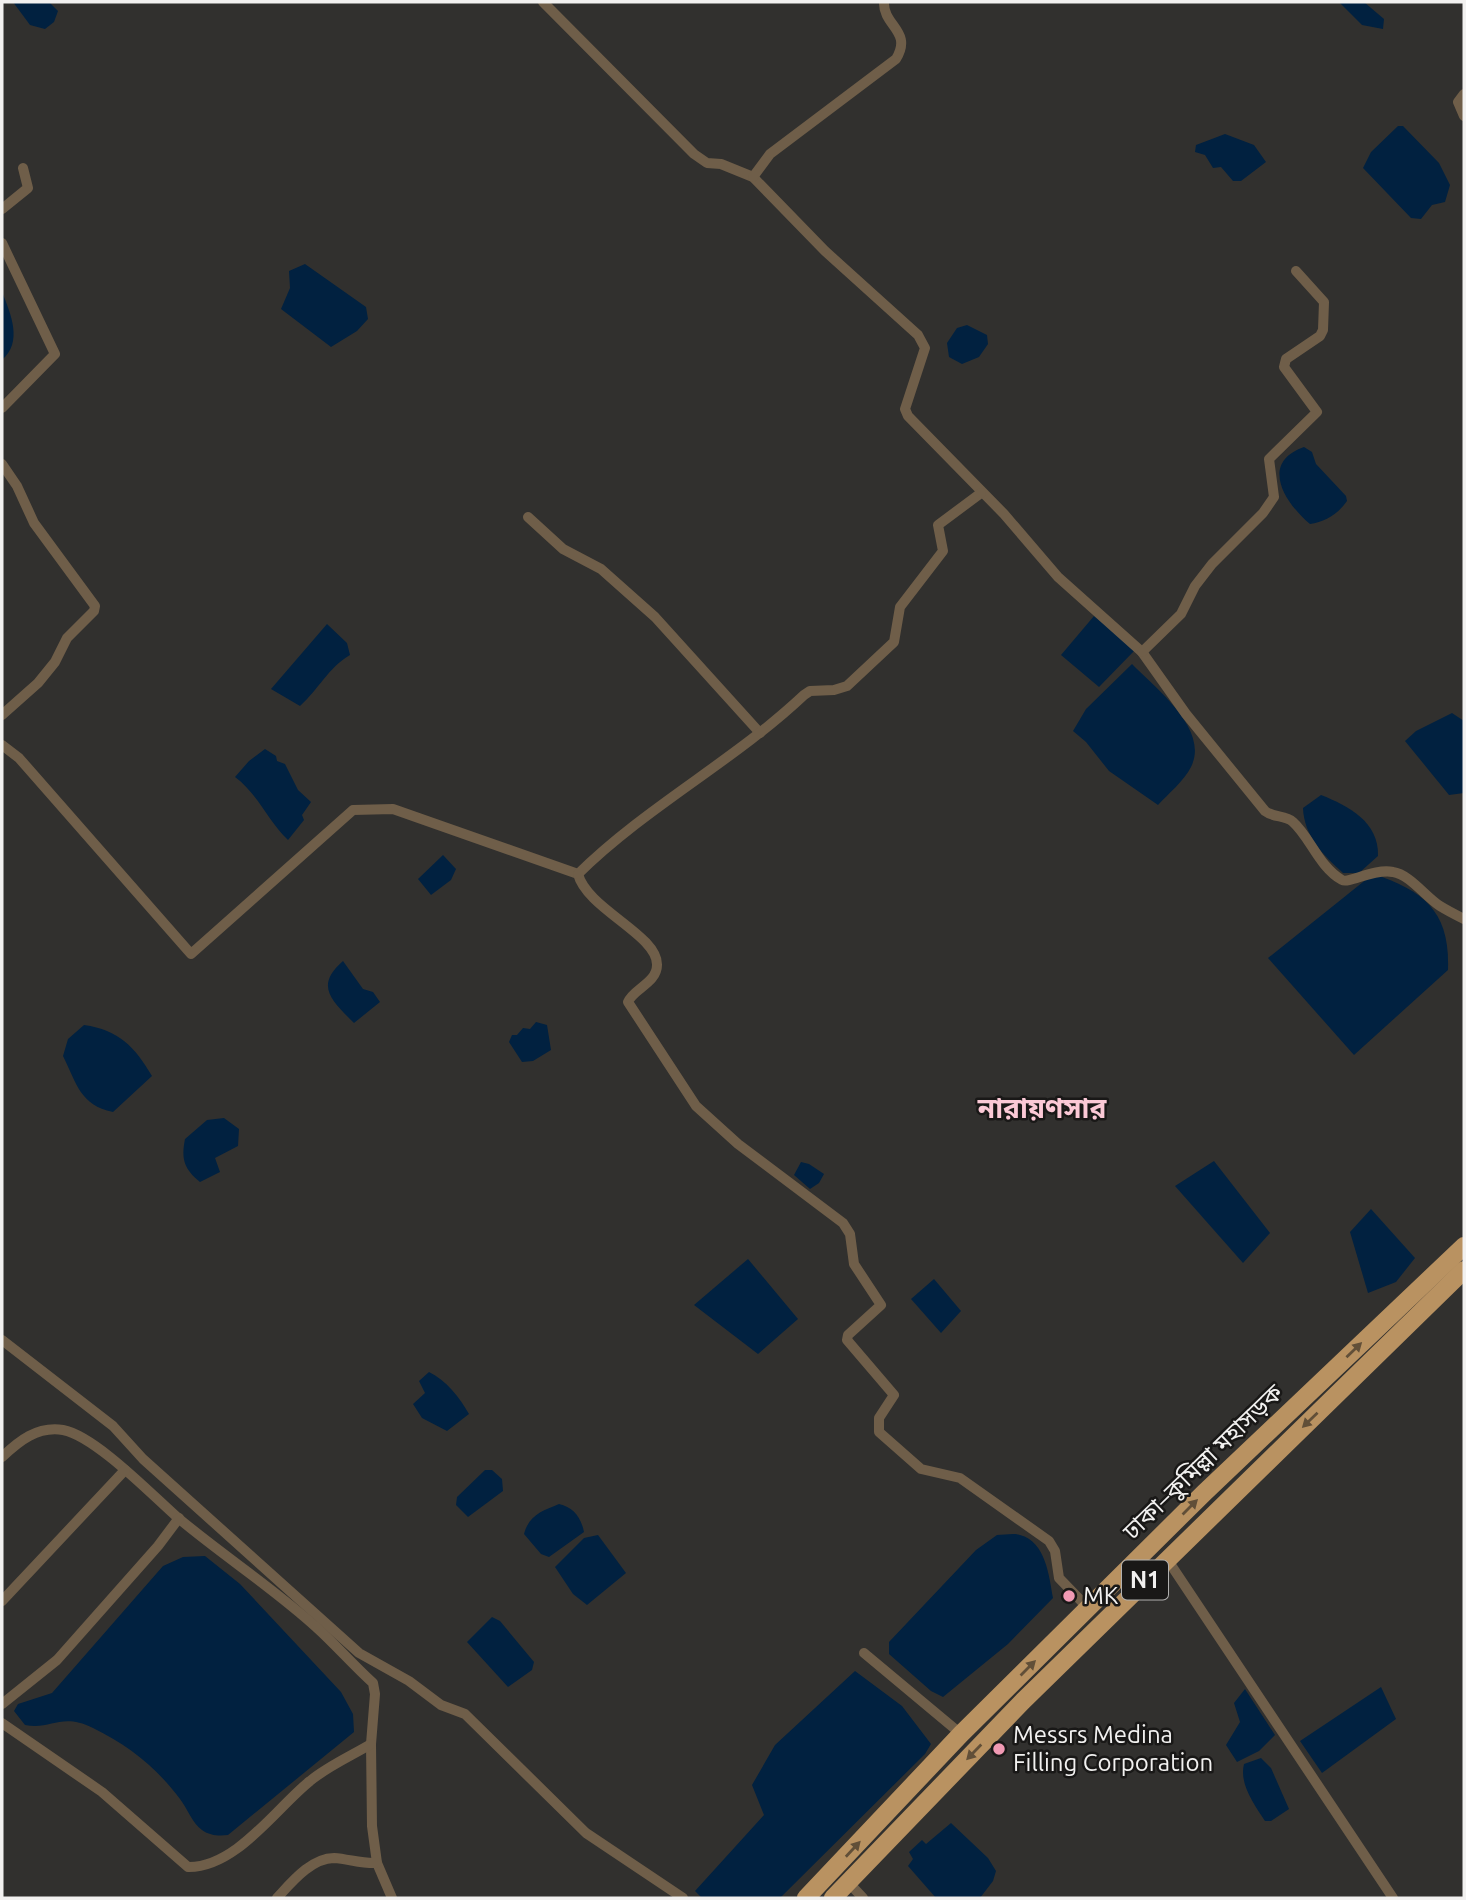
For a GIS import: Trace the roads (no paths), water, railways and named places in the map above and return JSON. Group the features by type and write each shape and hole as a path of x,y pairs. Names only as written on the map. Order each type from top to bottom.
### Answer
{"highway":[{"name":"ঢাকা–কুমিল্লা মহাসড়ক","path":"806,1898 961,1734 1204,1493 1464,1246"},
{"name":"ঢাকা–কুমিল্লা মহাসড়ক","path":"833,1898 1023,1701 1464,1270"},
{"path":"1009,1688 1023,1701"}],"street":[{"path":"542,2 694,153 708,163 721,164 752,177 825,251 918,335 925,348 905,409 908,416 1004,514 1058,577 1142,652 1186,714 1265,811 1272,817 1289,819 1296,824 1312,851 1342,880 1350,881 1374,870 1396,872 1441,907 1464,919"},
{"path":"752,177 770,154 896,59 902,49 902,39 884,8 884,2"},
{"path":"1464,94 1458,102 1464,116"},
{"path":"2,209 28,188 23,168"},
{"path":"2,243 55,354 2,408"},
{"path":"1142,652 1181,614 1195,586 1212,564 1263,513 1274,497 1269,459 1317,412 1284,367 1286,359 1323,330 1324,302 1296,271"},
{"path":"2,464 17,486 34,523 94,606 94,611 67,638 55,662 38,683 2,715"},
{"path":"578,874 635,822 760,733 810,691 834,690 847,686 894,642 900,607 943,551 938,525 981,493"},
{"path":"528,517 563,550 601,569 654,617 760,733"},
{"path":"2,745 19,758 191,954 353,810 393,809 578,874"},
{"path":"578,874 581,887 620,923 634,930 655,955 658,966 654,974 628,1002 696,1106 738,1144 844,1223 850,1234 854,1264 881,1305 848,1335 846,1340 894,1395 879,1418 879,1432 921,1469 960,1478 1049,1541 1055,1551 1059,1578 1088,1608"},
{"path":"2,1339 113,1426 143,1459 359,1653 409,1681 441,1705 465,1714 586,1833 683,1898"},
{"path":"2,1457 29,1435 63,1430 80,1437 125,1470 179,1518 317,1628 373,1683 372,1826 377,1863 392,1898"},
{"path":"2,1601 125,1470"},
{"path":"2,1704 57,1660 158,1546 179,1518"},
{"path":"1167,1559 1393,1898"},
{"path":"864,1653 961,1734"},
{"path":"2,1723 102,1792 188,1867 199,1868 233,1851 273,1819 310,1781 371,1744"},
{"path":"277,1898 303,1871 320,1862 333,1858 358,1864 377,1863"},
{"path":"848,1882 863,1898"}],"water":[{"path":"13,2 49,2 58,11 54,22 45,29 30,25"},
{"path":"1339,2 1364,2 1384,19 1383,29 1362,25"},
{"path":"1398,126 1403,126 1439,163 1450,185 1445,202 1432,205 1421,219 1411,218 1363,168 1371,152"},
{"path":"1225,134 1254,145 1266,162 1241,181 1233,181 1221,167 1213,168 1205,155 1195,152 1196,145"},
{"path":"305,264 366,307 368,319 357,331 331,347 281,309 290,288 289,271"},
{"path":"2,292 14,336 8,353 2,360"},
{"path":"967,325 987,335 988,344 979,357 962,364 949,357 947,343 957,328"},
{"path":"1304,447 1312,452 1316,464 1346,496 1347,501 1331,517 1310,524 1285,495 1280,473 1282,463 1290,454"},
{"path":"1094,616 1136,649 1099,687 1061,655"},
{"path":"327,624 347,643 350,655 336,666 300,706 271,689"},
{"path":"1132,664 1177,710 1193,738 1195,753 1191,767 1158,805 1109,771 1086,742 1073,731 1086,709"},
{"path":"1452,713 1464,721 1464,793 1449,795 1405,741 1416,731"},
{"path":"265,749 276,756 277,761 285,764 298,790 311,802 302,815 304,820 288,840 250,791 235,777 249,761"},
{"path":"1321,795 1352,810 1368,825 1373,834 1378,856 1359,873 1343,873 1322,852 1311,836 1303,808"},
{"path":"443,855 456,869 451,880 431,895 418,879"},
{"path":"1373,874 1407,888 1431,907 1444,933 1448,970 1354,1055 1268,958"},
{"path":"343,961 363,989 373,992 380,1002 354,1023 329,993 329,978"},
{"path":"536,1022 547,1025 551,1050 533,1061 522,1062 509,1042 512,1035 517,1035 523,1028 530,1029"},
{"path":"84,1025 107,1031 125,1042 139,1056 152,1076 113,1112 86,1099 63,1056 68,1039"},
{"path":"224,1118 239,1129 238,1146 215,1158 220,1172 200,1182 190,1173 185,1163 185,1139 207,1120"},
{"path":"1214,1161 1270,1233 1243,1263 1175,1186"},
{"path":"801,1162 824,1174 819,1183 810,1189 794,1175"},
{"path":"1371,1209 1415,1258 1396,1282 1368,1293 1350,1232"},
{"path":"748,1259 798,1319 758,1354 694,1305"},
{"path":"934,1279 961,1311 941,1333 911,1299"},
{"path":"429,1372 452,1390 469,1414 447,1431 422,1418 413,1404 425,1393 419,1381"},
{"path":"485,1470 492,1470 502,1479 503,1491 468,1517 456,1505 457,1497"},
{"path":"559,1504 576,1514 584,1532 549,1557 541,1554 524,1534 533,1518"},
{"path":"598,1535 626,1573 587,1605 573,1594 555,1567 584,1538"},
{"path":"997,1535 1020,1535 1036,1545 1045,1561 1053,1598 1008,1644 943,1697 931,1691 889,1654 889,1642 976,1550"},
{"path":"205,1556 240,1584 341,1692 353,1714 354,1732 228,1835 205,1832 162,1777 141,1758 106,1735 73,1721 25,1725 14,1711 18,1704 52,1693 163,1566 183,1557"},
{"path":"492,1617 500,1621 534,1662 532,1670 508,1687 467,1642"},
{"path":"855,1671 902,1706 931,1744 925,1754 780,1898 702,1898 695,1891 764,1815 752,1785 775,1745"},
{"path":"1381,1687 1396,1719 1322,1773 1300,1741"},
{"path":"1245,1689 1275,1735 1259,1751 1237,1762 1226,1745 1240,1722 1234,1703"},
{"path":"1261,1758 1271,1768 1289,1809 1271,1821 1265,1821 1248,1794 1244,1779 1244,1764"},
{"path":"951,1823 988,1858 996,1871 993,1881 980,1898 936,1898 908,1866 913,1859 909,1852 922,1840 926,1844"}],"place":[{"name":"MK","path":"1069,1596"},
{"name":"Messrs Medina Filling Corporation","path":"999,1749"}],"district":[{"name":"নারায়ণসার","path":"1042,1108"}]}
